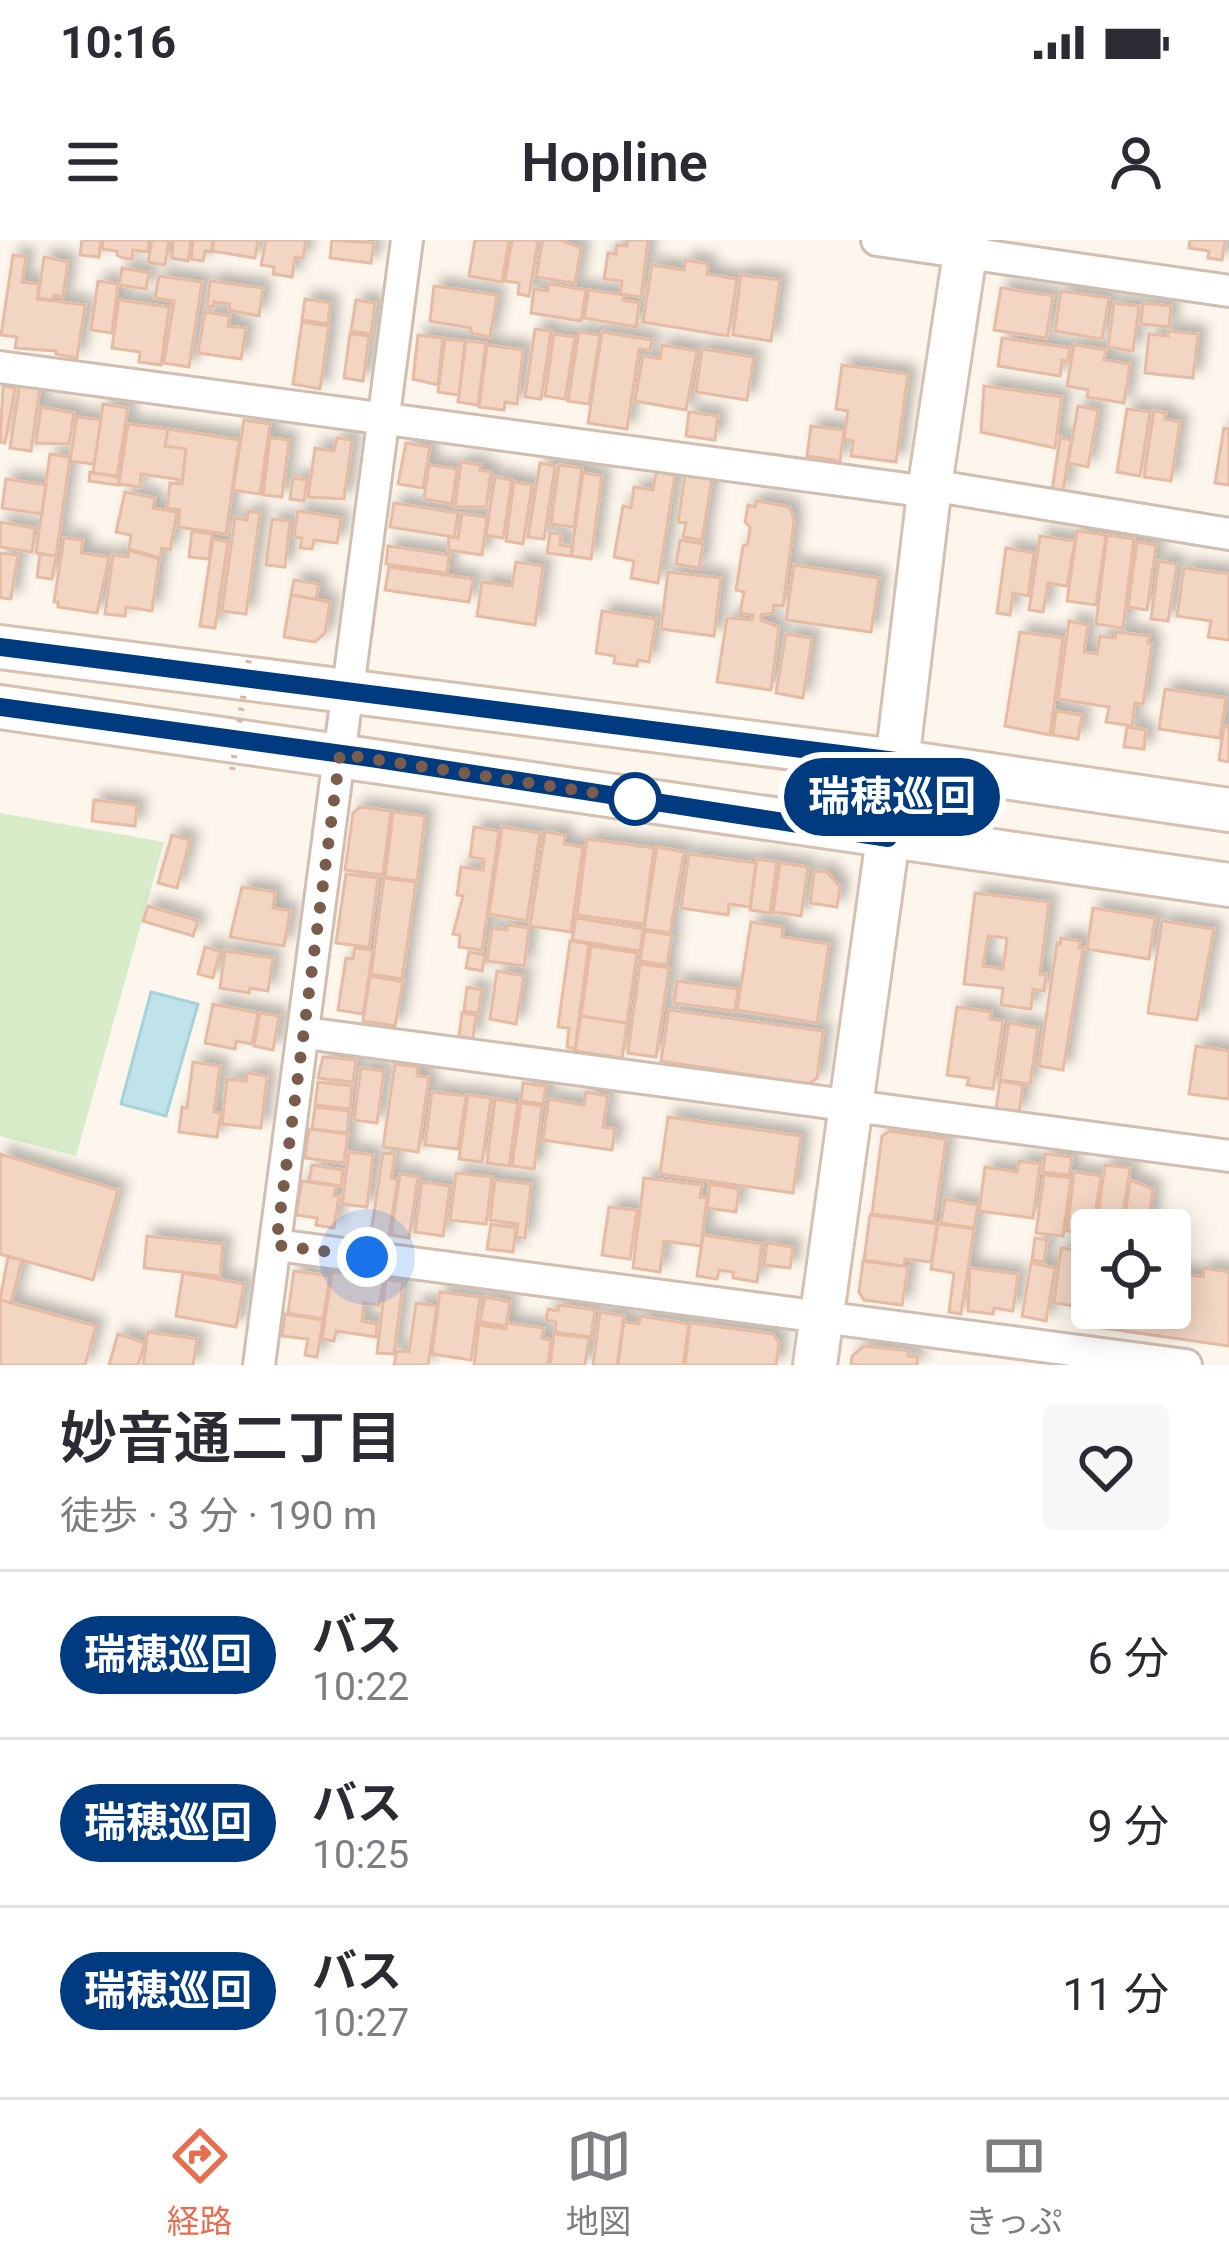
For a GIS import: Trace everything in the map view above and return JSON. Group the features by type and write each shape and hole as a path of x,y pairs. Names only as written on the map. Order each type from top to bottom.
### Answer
{"main road":[{"path":"815,1365 966,247"},
{"path":"0,647 896,761 1229,810"},
{"path":"0,707 1229,885"}],"street":[{"path":"259,1365 406,240"},
{"path":"877,240 966,247 1229,291"},
{"path":"0,367 930,489 1229,535"},
{"path":"304,1033 1229,1156"},
{"path":"276,1245 1186,1365"}],"path":[{"path":"232,770 250,652"}],"green space":[{"path":"0,813 164,842 76,1156 0,1136"}],"water":[{"path":"151,992 198,1004 166,1116 121,1104"}],"building":[{"path":"82,240 101,240 99,257 80,255"},
{"path":"103,240 149,240 148,252 133,250 132,259 123,258 117,251 102,249"},
{"path":"152,240 169,240 165,265 148,262"},
{"path":"173,240 191,240 188,261 172,258"},
{"path":"193,240 213,240 203,261 191,259"},
{"path":"214,240 258,240 255,258 212,251"},
{"path":"266,240 306,240 303,258 295,257 292,277 273,274 274,267 261,265"},
{"path":"332,240 374,243 371,263 330,258"},
{"path":"475,240 509,240 502,282 469,276"},
{"path":"512,240 538,240 529,296 518,294 519,283 505,281"},
{"path":"543,240 581,248 575,283 536,277"},
{"path":"627,240 648,240 641,297 620,294 622,281 604,279 608,253 616,254 617,245 627,246"},
{"path":"1190,240 1225,240 1222,260 1208,258 1209,251 1189,248"},
{"path":"13,255 26,257 22,282 39,284 37,299 85,305 77,358 15,348 17,337 1,335"},
{"path":"44,257 68,262 63,297 38,298"},
{"path":"686,260 708,264 707,274 737,279 728,336 643,322 652,265 684,270"},
{"path":"122,268 149,273 146,289 119,285"},
{"path":"741,275 780,280 771,341 733,335"},
{"path":"159,276 202,282 189,367 164,363 174,301 155,298"},
{"path":"98,281 118,284 112,333 91,330"},
{"path":"210,281 263,288 259,316 229,310 230,304 207,306"},
{"path":"549,284 586,290 581,321 531,313 534,289 548,291"},
{"path":"434,286 497,295 490,337 471,333 471,328 430,321"},
{"path":"1001,288 1053,296 1046,338 994,330"},
{"path":"589,290 624,295 623,300 639,303 636,327 584,318"},
{"path":"1061,291 1109,298 1102,339 1055,331"},
{"path":"305,299 330,303 328,324 302,320"},
{"path":"119,300 169,307 161,365 139,362 140,352 112,348"},
{"path":"356,300 375,303 371,334 351,331"},
{"path":"1114,303 1139,306 1133,351 1108,347"},
{"path":"1143,303 1171,306 1169,327 1141,324"},
{"path":"205,312 230,316 228,326 246,328 241,359 198,353"},
{"path":"302,322 329,326 320,389 293,384"},
{"path":"535,329 551,331 541,399 525,397"},
{"path":"1168,331 1198,334 1193,378 1145,373 1149,334 1168,336"},
{"path":"579,332 600,335 589,404 568,401"},
{"path":"602,332 652,340 650,350 639,349 627,429 588,423"},
{"path":"350,334 369,336 363,381 344,378"},
{"path":"554,334 575,337 565,399 545,396"},
{"path":"418,335 443,338 438,385 413,379"},
{"path":"1002,338 1070,348 1068,361 1062,360 1060,376 998,366"},
{"path":"445,339 465,341 459,395 438,392"},
{"path":"466,341 486,343 478,405 458,402"},
{"path":"487,345 523,350 517,404 505,402 504,410 479,407"},
{"path":"662,345 697,351 686,410 635,401 643,356 660,359"},
{"path":"1074,345 1106,350 1104,360 1130,364 1124,403 1087,397 1088,390 1067,386"},
{"path":"702,349 754,357 747,400 696,392"},
{"path":"842,365 908,374 896,462 851,456 853,441 844,439 848,411 836,409"},
{"path":"20,383 40,386 31,451 10,448"},
{"path":"3,386 15,388 5,443 0,442"},
{"path":"984,386 1062,397 1055,448 981,432"},
{"path":"103,404 128,408 117,476 93,473"},
{"path":"1078,406 1098,410 1088,467 1068,463"},
{"path":"41,407 74,413 69,444 36,443"},
{"path":"1127,409 1150,412 1140,476 1117,472"},
{"path":"1154,411 1180,422 1171,481 1144,477"},
{"path":"689,412 718,416 715,440 686,436"},
{"path":"77,417 101,420 94,464 70,461"},
{"path":"244,420 270,424 260,494 233,490"},
{"path":"128,424 168,429 165,446 186,449 182,480 141,474 140,487 119,484"},
{"path":"811,426 844,430 840,461 807,456"},
{"path":"1224,428 1229,429 1229,485 1215,483"},
{"path":"168,429 239,440 226,534 178,527 180,510 167,508 170,483 182,484 186,449 165,446"},
{"path":"270,438 289,440 282,497 263,495"},
{"path":"337,438 352,440 344,499 308,497 315,448 334,451"},
{"path":"1060,438 1071,440 1063,492 1052,491"},
{"path":"406,443 430,447 423,488 398,484"},
{"path":"50,454 70,457 56,556 36,553"},
{"path":"461,462 491,472 486,507 455,507"},
{"path":"540,463 555,466 544,539 528,537"},
{"path":"429,465 457,469 452,504 424,499"},
{"path":"559,465 582,468 574,527 551,524"},
{"path":"90,472 119,477 118,485 89,481"},
{"path":"656,472 675,475 658,583 631,578 634,561 614,557 623,506 631,508 634,487 653,490"},
{"path":"583,473 602,476 591,559 571,556"},
{"path":"685,475 712,479 702,540 683,537 686,523 678,522"},
{"path":"495,477 512,480 503,538 486,535"},
{"path":"293,478 307,480 304,501 290,499"},
{"path":"6,479 46,485 42,514 2,508"},
{"path":"514,482 532,485 523,544 506,541"},
{"path":"125,492 155,498 153,508 177,512 170,550 162,548 160,558 129,549 131,535 116,532"},
{"path":"757,501 790,507 794,521 783,606 774,605 773,613 761,615 761,620 779,627 771,690 717,682 727,618 752,620 753,615 740,613 744,592 736,590 743,546 748,544 748,505 755,507"},
{"path":"394,503 458,513 454,537 390,527"},
{"path":"248,511 260,513 246,614 222,611 235,518 247,520"},
{"path":"298,511 341,518 337,543 314,540 312,549 300,548 302,538 294,537"},
{"path":"462,514 487,517 482,555 448,550 449,537 458,538"},
{"path":"272,519 290,521 285,567 266,565"},
{"path":"0,522 35,528 32,552 0,547"},
{"path":"192,531 212,534 209,559 189,557"},
{"path":"1077,531 1106,535 1096,605 1067,601"},
{"path":"550,533 561,534 560,545 573,547 571,556 547,553"},
{"path":"1107,535 1134,539 1123,628 1096,624"},
{"path":"1040,536 1075,541 1067,586 1048,583 1043,612 1029,610"},
{"path":"64,538 83,540 81,553 109,557 97,613 58,607 54,602"},
{"path":"213,539 228,542 215,628 200,626"},
{"path":"680,540 703,544 699,568 676,564"},
{"path":"1137,542 1156,545 1147,610 1128,607"},
{"path":"388,546 449,555 447,573 386,564"},
{"path":"1006,548 1034,553 1028,596 1013,593 1010,615 997,613"},
{"path":"129,550 159,559 152,611 126,607 125,616 105,614 113,555 128,557"},
{"path":"0,553 18,555 11,599 0,598"},
{"path":"40,554 56,556 52,579 37,577"},
{"path":"1159,561 1177,564 1168,621 1151,619"},
{"path":"516,562 543,566 535,625 477,616 482,582 512,586"},
{"path":"794,565 879,578 871,632 786,620"},
{"path":"389,567 473,579 469,602 385,590"},
{"path":"1184,568 1229,574 1229,640 1208,637 1211,621 1177,616"},
{"path":"668,572 721,578 714,636 661,629"},
{"path":"294,580 319,584 316,599 291,595"},
{"path":"291,595 330,602 325,633 315,642 284,637"},
{"path":"602,611 656,619 649,662 638,660 637,666 614,663 615,656 596,653"},
{"path":"1069,621 1088,625 1084,652 1097,654 1100,636 1115,638 1116,632 1149,636 1152,644 1143,704 1135,703 1132,726 1106,722 1109,707 1058,699"},
{"path":"1020,632 1063,638 1050,735 1005,726"},
{"path":"786,634 812,638 803,698 776,693"},
{"path":"1165,689 1226,698 1220,738 1159,729"},
{"path":"1056,711 1082,715 1078,739 1053,735"},
{"path":"1224,726 1229,727 1229,762 1219,760"},
{"path":"1127,727 1146,730 1144,749 1124,747"},
{"path":"94,800 137,805 135,826 92,821"},
{"path":"360,807 391,811 383,875 345,870 353,813"},
{"path":"393,812 425,816 417,881 385,877"},
{"path":"474,827 499,831 482,950 459,947 460,935 453,934 463,896 457,895 461,867 483,870 484,859 470,857"},
{"path":"502,827 540,833 527,921 489,914"},
{"path":"545,832 565,835 564,844 583,847 571,932 530,926"},
{"path":"172,835 190,840 177,888 158,883"},
{"path":"587,839 654,848 644,924 577,915"},
{"path":"657,847 684,852 670,933 644,929"},
{"path":"689,854 756,863 750,907 729,904 728,915 681,908"},
{"path":"757,859 777,862 770,913 750,910"},
{"path":"780,863 808,867 801,916 773,912"},
{"path":"814,871 827,872 840,887 837,907 810,903"},
{"path":"346,874 378,878 369,947 336,943"},
{"path":"384,878 416,882 402,979 371,974"},
{"path":"242,887 275,892 273,908 290,911 284,946 230,937"},
{"path":"975,893 1049,902 1040,974 1046,974 1044,991 1033,989 1031,1009 1001,1005 1003,988 964,984","holes":["988,936 1007,938 1003,969 983,966"]},
{"path":"148,906 198,921 193,936 143,921"},
{"path":"1093,908 1155,918 1149,959 1087,949"},
{"path":"576,918 643,929 640,951 572,940"},
{"path":"1162,921 1214,929 1197,1020 1148,1013"},
{"path":"751,922 783,927 782,937 829,944 817,1023 737,1010"},
{"path":"508,925 529,928 524,966 487,961 492,928 507,930"},
{"path":"645,931 672,935 667,965 640,961"},
{"path":"1061,938 1080,941 1079,948 1083,948 1063,1070 1039,1066"},
{"path":"570,941 589,944 575,1049 567,1047 569,1028 558,1027"},
{"path":"591,946 637,953 627,1023 581,1016"},
{"path":"205,947 220,951 213,978 198,974"},
{"path":"355,948 373,950 363,1014 338,1010 346,958 353,959"},
{"path":"225,951 273,958 268,991 220,988"},
{"path":"469,952 485,955 482,971 466,968"},
{"path":"640,964 669,968 656,1057 628,1053"},
{"path":"497,971 524,976 516,1024 490,1019"},
{"path":"370,976 403,982 395,1026 363,1021"},
{"path":"677,981 738,989 735,1011 674,1003"},
{"path":"467,987 482,990 478,1013 464,1011"},
{"path":"213,1004 258,1013 252,1044 236,1041 235,1049 205,1043"},
{"path":"957,1007 991,1012 990,1019 1003,1021 993,1089 967,1085 969,1078 947,1075"},
{"path":"669,1010 823,1031 817,1078 809,1084 661,1061"},
{"path":"260,1013 279,1016 273,1050 254,1046"},
{"path":"462,1013 476,1015 473,1039 459,1036"},
{"path":"581,1016 627,1023 622,1058 575,1051"},
{"path":"1009,1023 1038,1028 1030,1084 1000,1080"},
{"path":"1196,1046 1229,1051 1229,1099 1189,1094"},
{"path":"323,1057 356,1060 353,1082 318,1078"},
{"path":"193,1062 220,1066 214,1112 221,1113 217,1137 179,1132"},
{"path":"395,1064 418,1067 417,1076 429,1077 418,1152 383,1147"},
{"path":"361,1068 384,1071 377,1123 354,1120"},
{"path":"247,1073 267,1076 261,1128 222,1124 227,1079 246,1081"},
{"path":"1000,1081 1023,1085 1019,1113 996,1109"},
{"path":"318,1082 352,1086 350,1109 315,1105"},
{"path":"523,1083 546,1086 543,1104 521,1101"},
{"path":"432,1092 466,1096 458,1149 425,1145"},
{"path":"586,1092 608,1096 603,1127 615,1129 612,1150 543,1140 549,1099 584,1105"},
{"path":"468,1095 491,1098 482,1162 459,1159"},
{"path":"495,1099 518,1103 509,1166 487,1163"},
{"path":"521,1103 542,1106 534,1169 512,1166"},
{"path":"315,1107 349,1111 347,1133 312,1129"},
{"path":"668,1117 801,1136 793,1193 660,1174"},
{"path":"309,1129 348,1134 344,1163 305,1158"},
{"path":"889,1131 946,1139 934,1222 872,1214 882,1136"},
{"path":"349,1152 373,1155 367,1207 342,1204"},
{"path":"383,1153 395,1154 391,1178 398,1179 389,1235 371,1233"},
{"path":"0,1154 118,1190 93,1280 0,1254"},
{"path":"1045,1154 1072,1157 1069,1175 1043,1172"},
{"path":"1019,1161 1040,1164 1033,1218 979,1211 985,1167 1017,1172"},
{"path":"312,1165 343,1170 341,1186 309,1181"},
{"path":"1105,1165 1130,1168 1124,1209 1099,1209"},
{"path":"1074,1172 1101,1176 1096,1209 1071,1209 1071,1231 1067,1231"},
{"path":"456,1173 492,1177 486,1224 450,1220"},
{"path":"400,1174 418,1177 409,1238 391,1235"},
{"path":"1044,1175 1071,1178 1063,1236 1036,1233"},
{"path":"644,1178 702,1185 700,1197 707,1197 701,1246 664,1241 660,1272 633,1268"},
{"path":"495,1180 531,1184 525,1238 516,1237 518,1224 490,1220"},
{"path":"1130,1180 1153,1189 1151,1209 1126,1209"},
{"path":"302,1181 336,1186 334,1228 316,1225 317,1218 296,1215"},
{"path":"422,1182 450,1186 443,1236 415,1232"},
{"path":"710,1184 739,1189 736,1212 707,1208"},
{"path":"945,1199 978,1205 974,1228 941,1223"},
{"path":"609,1207 637,1210 630,1259 602,1255"},
{"path":"870,1215 937,1224 931,1262 905,1259 904,1266 864,1260"},
{"path":"491,1224 516,1228 513,1252 487,1249"},
{"path":"938,1224 974,1229 961,1314 949,1312 954,1273 931,1269"},
{"path":"703,1235 762,1244 757,1282 719,1270 717,1279 697,1276"},
{"path":"147,1236 223,1244 220,1276 144,1268"},
{"path":"1035,1238 1047,1240 1044,1262 1032,1260"},
{"path":"767,1243 793,1247 790,1268 764,1265"},
{"path":"1061,1248 1071,1249 1071,1305 1054,1303"},
{"path":"8,1257 22,1260 11,1303 0,1300"},
{"path":"863,1261 908,1267 902,1305 864,1300 859,1292"},
{"path":"1031,1263 1055,1268 1046,1321 1022,1316"},
{"path":"970,1268 1018,1274 1013,1311 968,1311"},
{"path":"1204,1268 1229,1272 1229,1346 1110,1329 1191,1329 1191,1275 1203,1277"},
{"path":"294,1271 330,1276 323,1319 288,1313"},
{"path":"332,1272 384,1280 379,1306 364,1303 362,1321 377,1324 376,1337 336,1331 334,1341 322,1339"},
{"path":"183,1273 244,1284 236,1327 176,1316"},
{"path":"386,1280 403,1282 394,1354 377,1353"},
{"path":"440,1292 480,1297 471,1360 432,1354"},
{"path":"485,1297 510,1302 506,1326 480,1322"},
{"path":"0,1300 96,1326 85,1365 0,1365"},
{"path":"416,1303 437,1306 428,1365 394,1365 397,1351 409,1352"},
{"path":"559,1305 595,1310 591,1337 555,1332 556,1322 546,1320 548,1309 558,1311"},
{"path":"600,1312 624,1316 617,1365 593,1365"},
{"path":"285,1314 323,1320 317,1357 305,1355 308,1339 282,1336"},
{"path":"640,1316 689,1324 683,1365 618,1365 624,1322 639,1324"},
{"path":"507,1323 544,1328 542,1338 551,1340 548,1365 474,1365 479,1325 506,1329"},
{"path":"690,1323 773,1334 779,1343 776,1365 685,1365"},
{"path":"148,1332 197,1339 193,1365 143,1365"},
{"path":"118,1334 145,1343 138,1365 109,1365"},
{"path":"554,1334 589,1338 585,1365 550,1365"},
{"path":"864,1346 909,1351 908,1356 918,1357 917,1365 851,1365 852,1356"}],"bus line":[{"name":"瑞穂巡回","path":"0,647 896,761 888,838 371,758 0,707"}],"route":[{"path":"367,1257 276,1245 340,754 635,799"}]}
